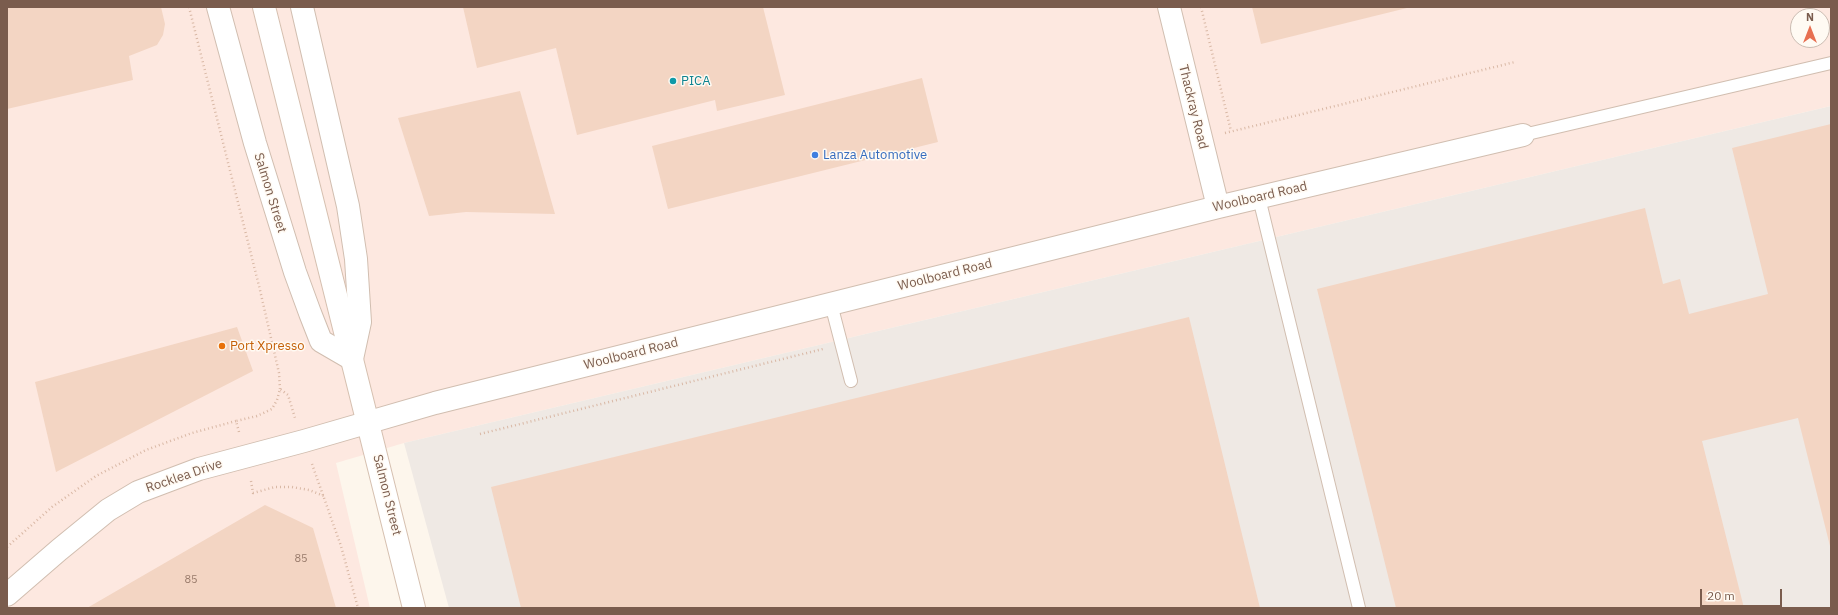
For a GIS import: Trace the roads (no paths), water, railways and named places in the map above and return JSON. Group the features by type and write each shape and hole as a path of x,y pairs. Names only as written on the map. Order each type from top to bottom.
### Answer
{"street":[{"name":"Salmon Street","path":"218,7 255,143 295,272 310,313 321,341 352,359"},
{"name":"Salmon Street","path":"264,7 369,422 414,608"},
{"name":"Salmon Street","path":"302,7 348,206 356,260 360,322 352,359"},
{"name":"Thackray Road","path":"1169,7 1218,207"},
{"name":"Woolboard Road","path":"369,422 435,403 1218,207 1523,135"},
{"name":"Rocklea Drive","path":"7,595 85,528 108,510 138,492 199,468 304,441 369,422"}],"lane":[{"path":"1523,135 1831,63"},
{"path":"1259,198 1359,608"},
{"path":"831,304 851,381"}],"place":[{"name":"PICA","path":"673,81"},
{"name":"Lanza Automotive","path":"815,155"},
{"name":"Port Xpresso","path":"222,346"}]}
